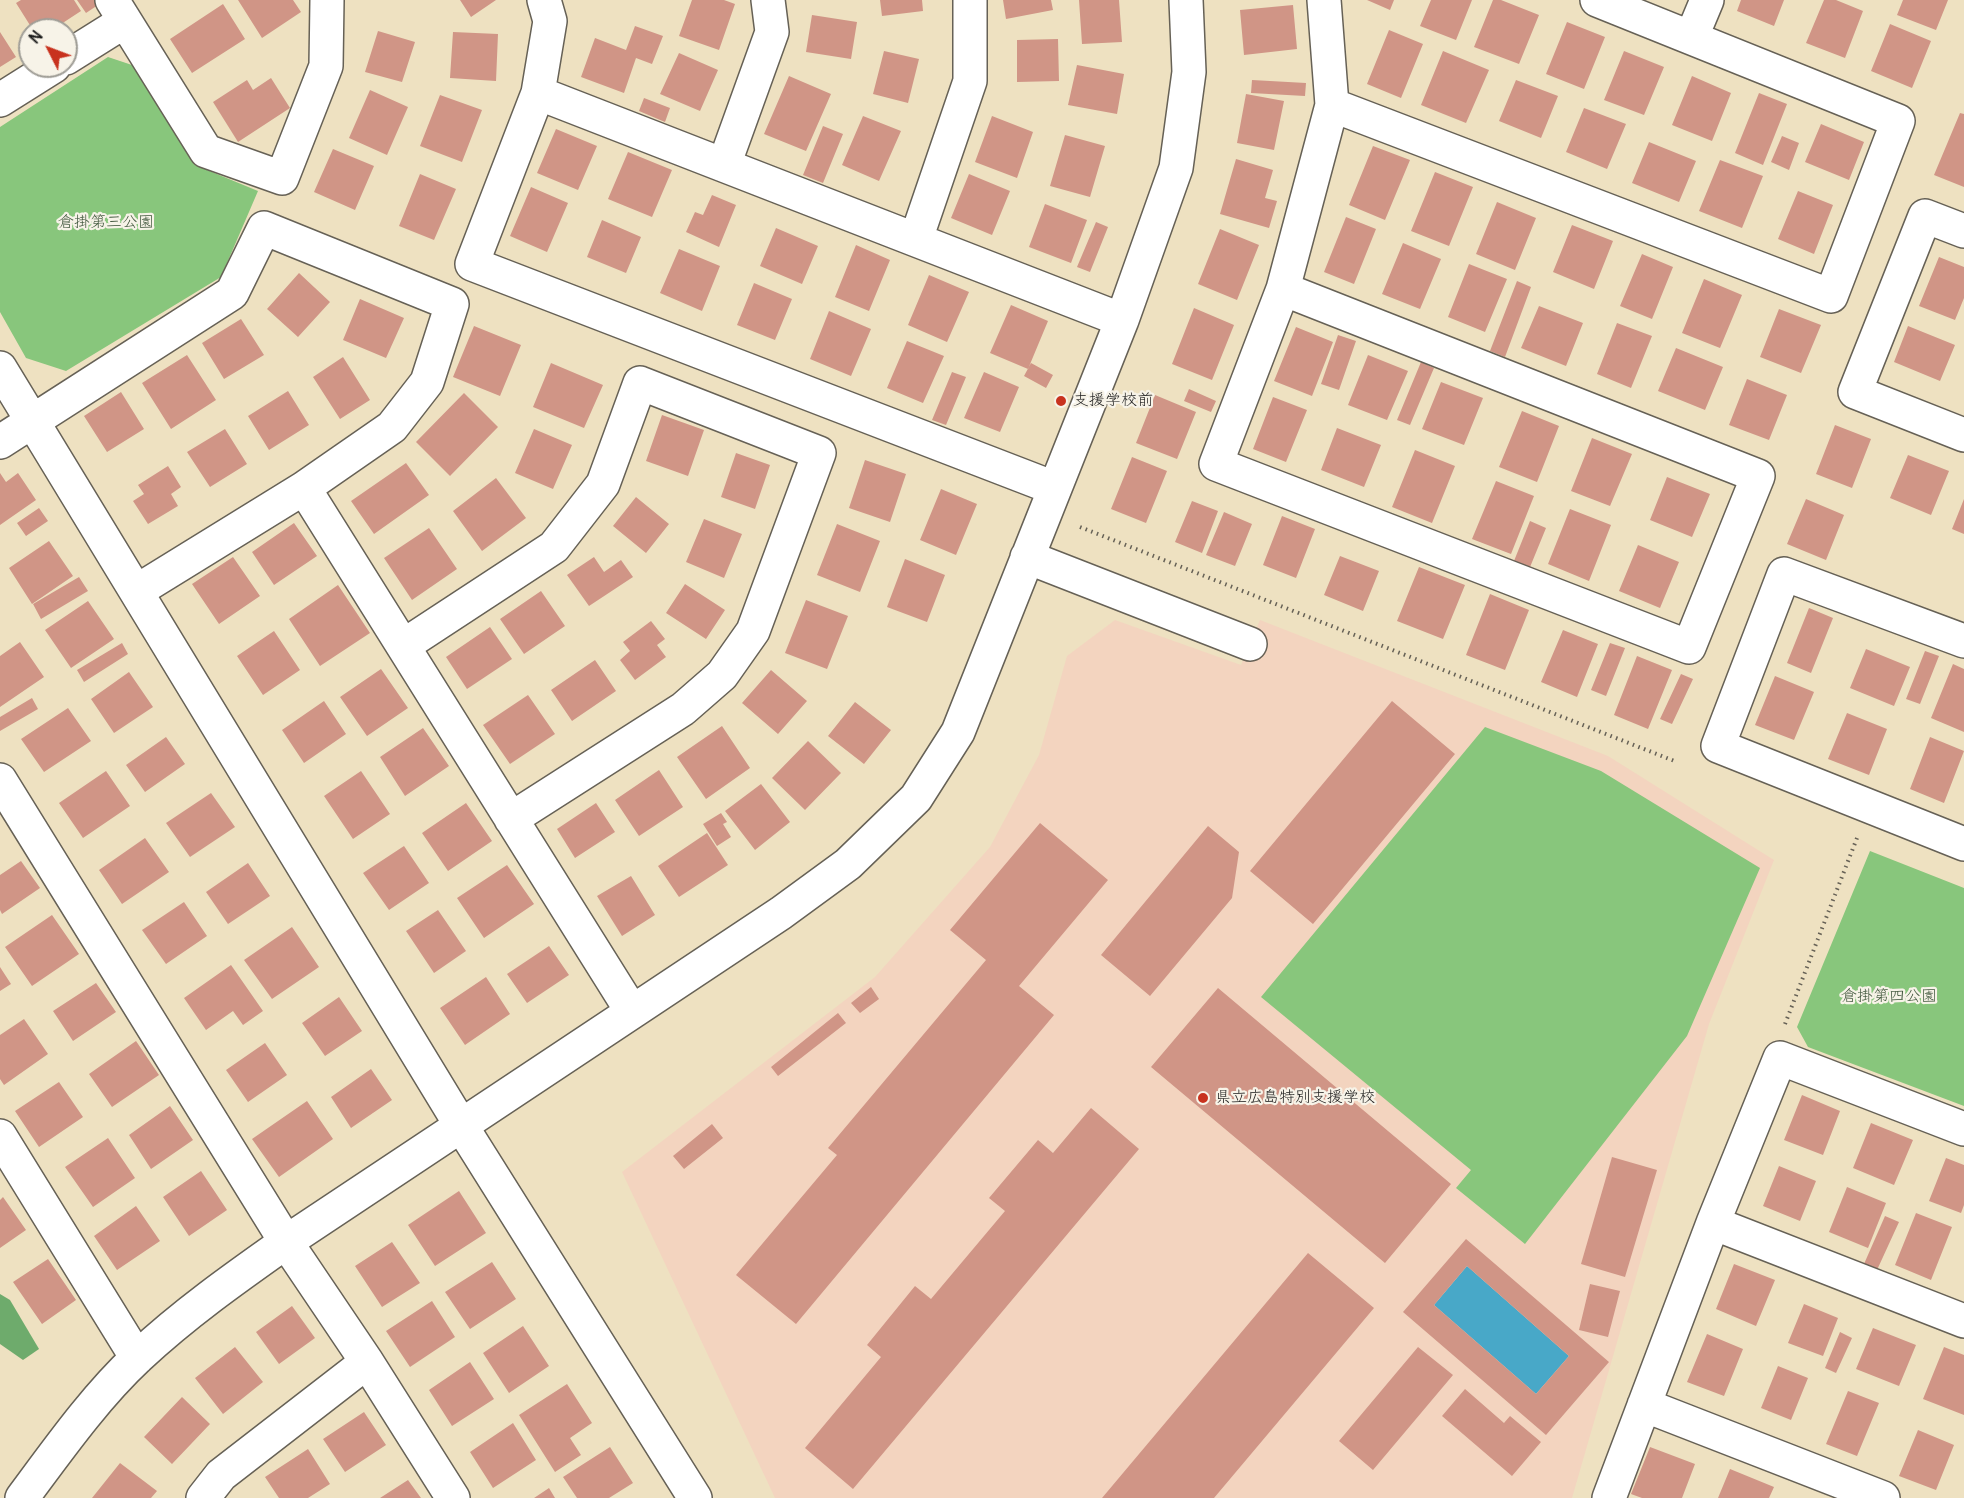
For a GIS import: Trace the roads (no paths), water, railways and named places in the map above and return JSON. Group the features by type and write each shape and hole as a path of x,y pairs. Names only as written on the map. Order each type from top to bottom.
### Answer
{"street":[{"path":"78,47 119,10 206,151 282,178 326,66 327,0"},
{"path":"544,0 550,21 538,93 472,264 1054,488"},
{"path":"724,165 772,32 768,0"},
{"path":"916,239 970,81 970,0"},
{"path":"22,1498 68,1437 137,1358 206,1300 286,1242 781,913 848,864 916,798 958,732 1122,320 1176,168 1190,72 1186,0"},
{"path":"1283,289 1758,476 1689,647 1216,464 1283,289 1332,105 1324,0"},
{"path":"1332,105 1831,296 1898,121 1692,36 1597,0"},
{"path":"1692,36 1707,0"},
{"path":"0,100 35,78"},
{"path":"538,93 1122,320"},
{"path":"1964,231 1925,216 1855,392 1964,435"},
{"path":"0,442 232,293 264,228 452,304 427,382 392,427 304,488 137,591"},
{"path":"0,368 462,1127 695,1498"},
{"path":"403,646 554,547 603,484 640,383 819,453 753,632 722,675 683,709 512,819"},
{"path":"304,488 632,1010"},
{"path":"1027,558 1250,644"},
{"path":"1964,641 1784,574 1718,746 1964,844"},
{"path":"1,784 286,1242 367,1362 453,1498"},
{"path":"1609,1498 1713,1223 1780,1058 1964,1129"},
{"path":"0,1136 137,1358"},
{"path":"1713,1223 1964,1321"},
{"path":"220,1490 367,1362"},
{"path":"1644,1405 1883,1498"}],"water":[{"path":"1467,1266 1569,1356 1536,1394 1434,1305"}],"place":[{"name":"支援学校前","path":"1061,401"},
{"name":"県立広島特別支援学校","path":"1203,1098"}],"park label":[{"name":"倉掛第三公園","path":"106,223"},
{"name":"倉掛第四公園","path":"1889,997"}]}
